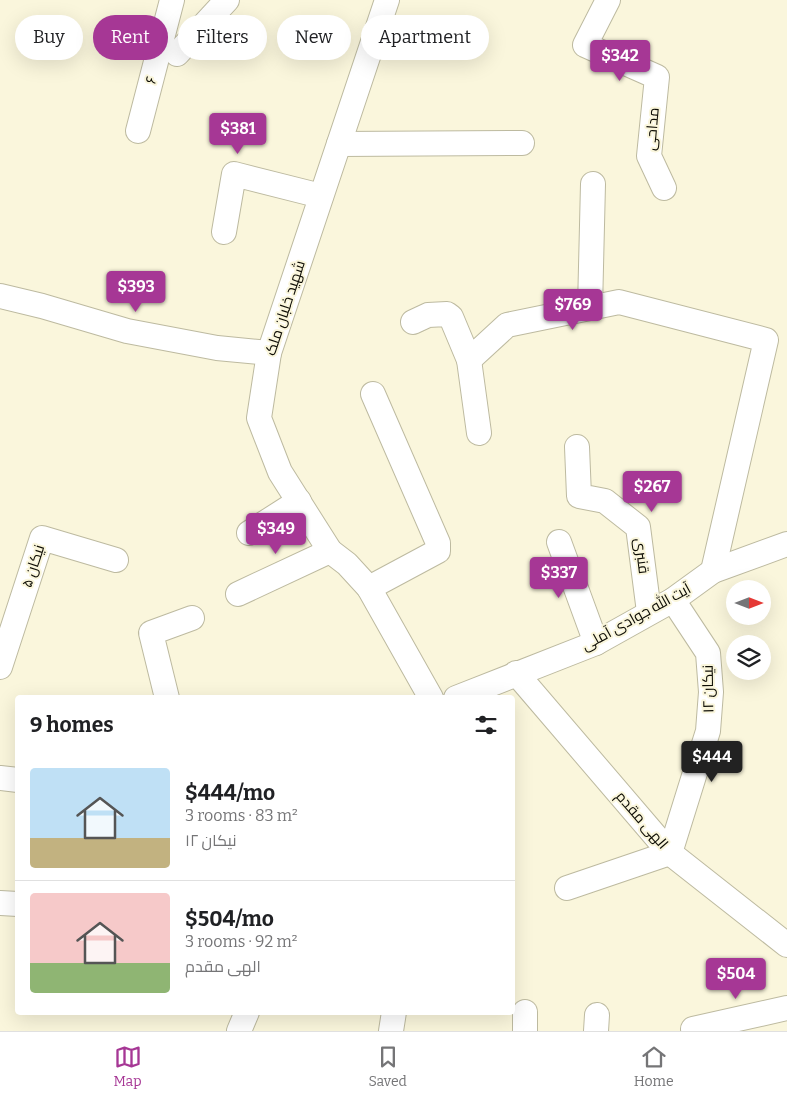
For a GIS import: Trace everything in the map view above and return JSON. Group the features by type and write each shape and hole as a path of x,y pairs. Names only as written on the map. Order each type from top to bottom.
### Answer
{"street":[{"name":"۶","path":"138,131 172,0"},
{"path":"177,54 227,0"},
{"name":"شهید خلبان ملک","path":"382,15 387,0"},
{"name":"مداحی","path":"608,0 585,45 657,77 649,156 664,188"},
{"name":"شهید خلبان ملک","path":"367,60 268,353 259,418 280,472 330,551 347,564 370,588 429,695"},
{"path":"339,144 522,143"},
{"path":"224,232 234,174 321,196"},
{"path":"590,308 593,184"},
{"path":"0,296 128,331 217,348 268,353"},
{"path":"469,360 508,325 619,302 766,340 713,571"},
{"path":"413,322 428,315 447,314 451,317 469,360 479,433"},
{"path":"370,588 438,551 439,547 373,394"},
{"name":"قنبری","path":"577,447 579,496 605,501 638,527 649,612"},
{"path":"249,533 299,501"},
{"name":"نیکان ۵","path":"0,667 42,538 116,560"},
{"path":"559,542 596,643"},
{"name":"آیت الله جوادی آملی","path":"463,695 596,643 673,600 713,571 787,544"},
{"path":"238,594 330,551"},
{"name":"نیکان ۱۲","path":"670,853 708,730 712,692 708,653 673,600"},
{"path":"166,695 152,633 192,618"},
{"name":"الهی مقدم","path":"516,673 670,853 787,944"},
{"path":"0,778 15,780"},
{"path":"567,888 670,853"},
{"path":"0,903 15,904"},
{"path":"693,1029 787,1008"},
{"path":"240,1031 246,1015"},
{"path":"391,1031 394,1015"}]}
